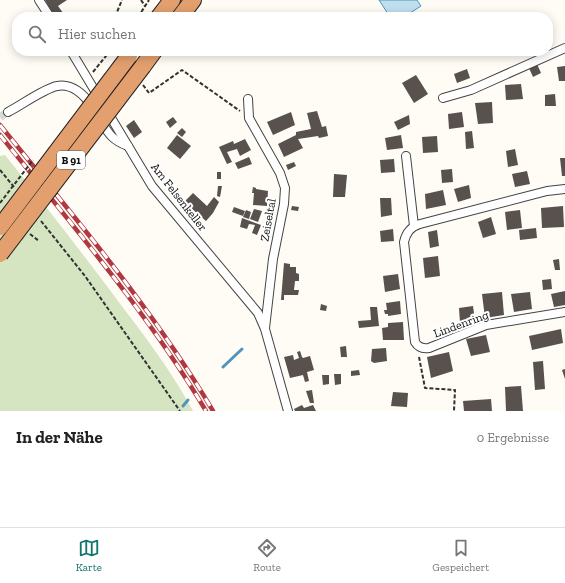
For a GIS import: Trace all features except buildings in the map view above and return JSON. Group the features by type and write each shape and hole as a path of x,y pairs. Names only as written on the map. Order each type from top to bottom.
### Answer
{"highway":[{"path":"163,12 172,0"},
{"path":"184,12 193,0"},
{"name":"B 91","path":"0,226 129,56"},
{"name":"B 91","path":"0,254 150,56"}],"street":[{"path":"39,0 47,12"},
{"path":"553,53 565,48"},
{"name":"Am Felsenkeller","path":"74,56 152,186 258,313 265,329"},
{"path":"443,98 470,90 547,56"},
{"path":"8,112 50,89 58,86 67,86 78,91 88,99 110,136 118,142 128,146"},
{"name":"Zeiseltal","path":"248,99 249,118 280,173 285,188 284,204 273,259 265,329"},
{"path":"406,156 414,226 547,191 565,189"},
{"name":"Lindenring","path":"414,226 407,233 404,242 415,342 420,347 429,348 486,325 565,312"},
{"path":"265,329 288,411"}],"path":[{"path":"117,12 122,0"},
{"path":"141,0 144,6"},
{"path":"141,12 149,0"},
{"path":"88,79 106,56"},
{"path":"182,70 249,118"},
{"path":"0,170 14,188"},
{"path":"38,217 85,276 180,411"},
{"path":"419,356 425,388 455,390 454,411"}],"green space":[{"path":"5,155 76,245 148,341 176,382 193,411 0,411 0,156"}],"water":[{"path":"379,0 417,0 421,6 412,12 387,12"}],"waterway":[{"path":"223,367 242,349"},
{"path":"183,406 188,400"}],"tunnel":[{"path":"0,117 8,112"}],"railway":[{"path":"0,125 112,264 139,300 190,373 213,411"},
{"path":"0,135 134,304 159,339 206,411"}]}
